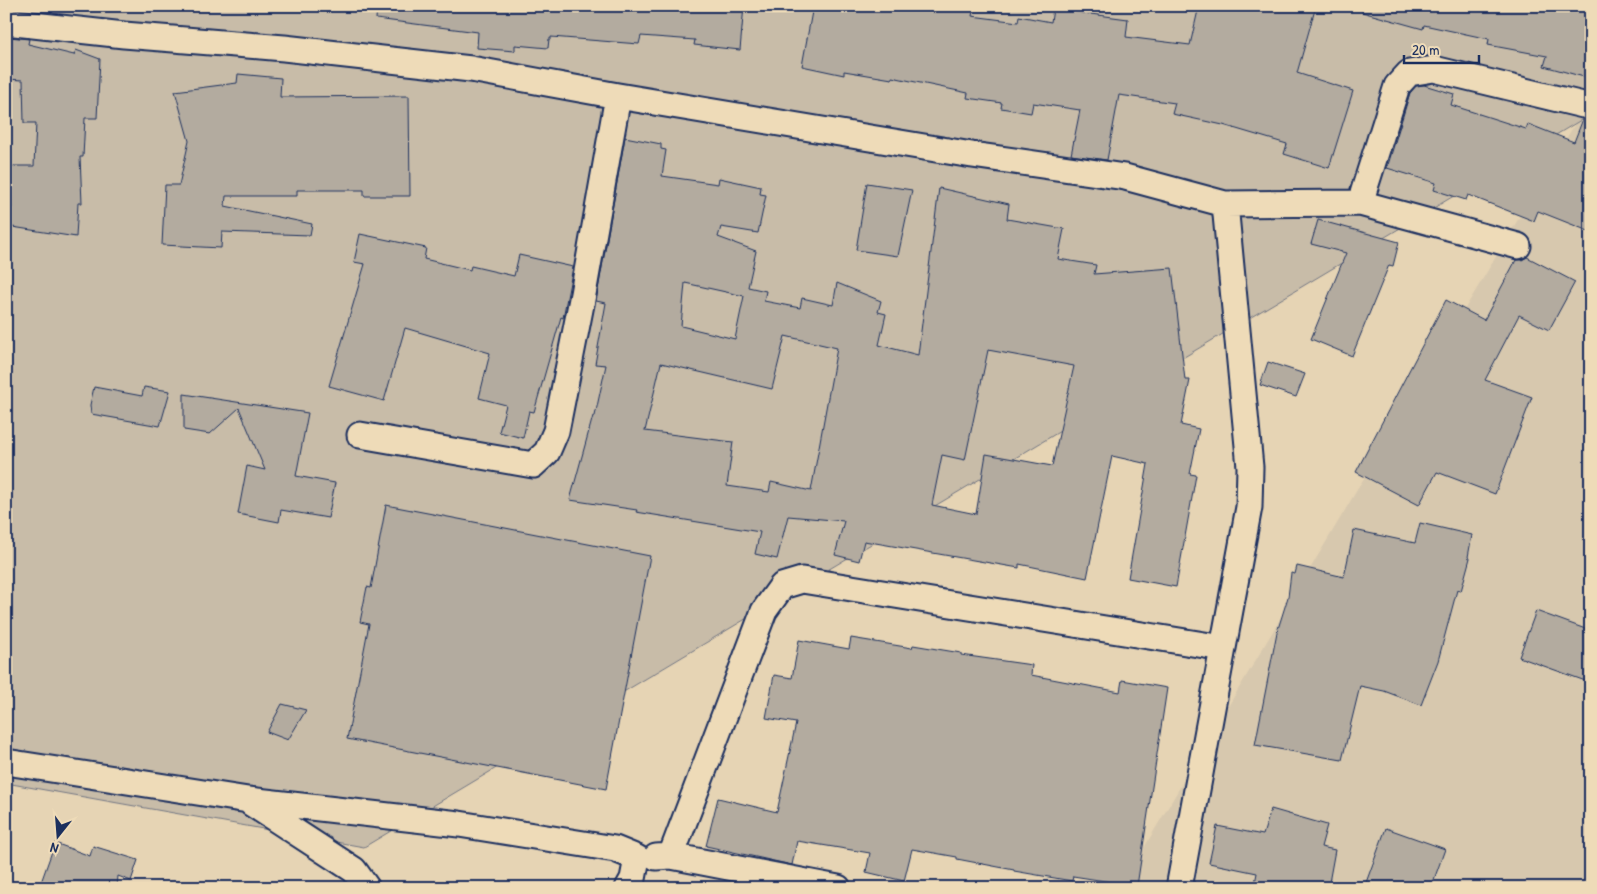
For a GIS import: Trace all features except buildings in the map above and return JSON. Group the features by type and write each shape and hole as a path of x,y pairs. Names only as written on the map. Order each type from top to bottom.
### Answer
{"street":[{"path":"6,22 124,35 284,48 471,69 618,96 972,155 1125,176 1226,204 1360,203 1518,246"},
{"path":"1360,203 1397,86 1409,73 1434,69 1583,105"},
{"path":"360,435 533,465 547,452 556,431 584,294 618,96"},
{"path":"1178,888 1249,507 1250,467 1226,204"},
{"path":"671,856 764,611 782,586 802,580 1223,648"},
{"path":"6,762 248,800 459,824 615,849 637,858 671,856 838,888"},
{"path":"248,800 354,870 367,888"},
{"path":"628,888 633,879 637,858"}],"shaded area":[{"path":"6,6 1591,6 1591,114 364,847 6,783"},
{"path":"1591,97 1591,888 1120,888"}]}
